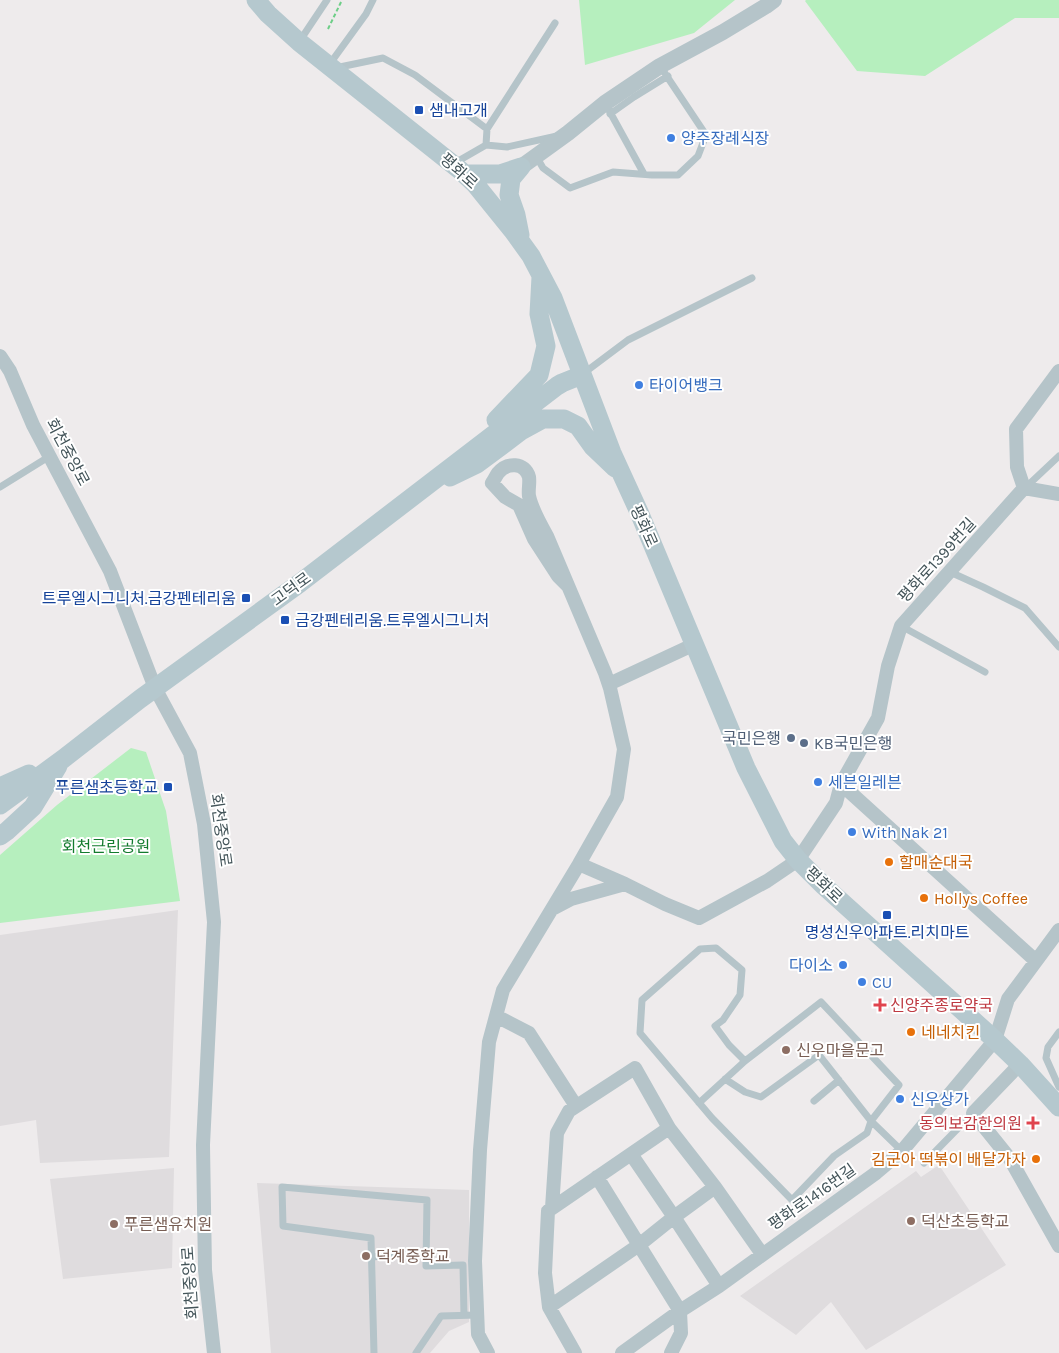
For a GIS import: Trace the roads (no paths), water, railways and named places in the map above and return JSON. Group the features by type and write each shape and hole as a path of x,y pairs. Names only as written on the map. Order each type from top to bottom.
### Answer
{"main road":[{"name":"평화로","path":"256,0 268,14 299,42 459,169 475,184 502,216 541,275 556,306 608,444 639,512 733,736 782,841 824,886 1020,1064 1059,1107"},
{"path":"459,169 500,174 528,161"},
{"path":"522,244 516,215 509,195 511,179 528,161"},
{"path":"451,466 539,375 546,346 539,314 541,275"},
{"name":"고덕로","path":"0,805 155,688 300,583 562,383 582,375"},
{"path":"415,494 477,464 521,431 543,419 564,419 578,426 593,447 622,475"},
{"path":"0,787 62,759"},
{"path":"0,836 33,807 62,759"}],"street":[{"path":"528,161 568,133 774,0"},
{"name":"회천중앙로","path":"0,356 10,371 33,425 110,571 155,688 190,752 204,824 214,922 203,1146 205,1270 214,1353"},
{"path":"1059,371 1016,430 1017,467 1024,488 1059,494"},
{"path":"488,1353 471,1315 480,1150 489,1042 503,990 617,797 624,749 605,672 547,536 536,516 529,496 529,477 524,468 518,465 508,466 498,472 492,483 505,497 519,505 534,539 558,576 567,585"},
{"name":"평화로1399번길","path":"798,860 836,803 841,784 878,718 888,666 901,626 1024,488"},
{"path":"609,684 694,644"},
{"path":"841,784 1036,961"},
{"path":"579,864 700,918 766,881 798,860"},
{"path":"551,909 571,898 626,884"},
{"path":"995,1040 1008,999 1059,930"},
{"path":"496,1016 529,1034 576,1106"},
{"name":"평화로1416번길","path":"622,1353 876,1174 902,1150 995,1040"},
{"path":"1020,1064 973,1112 1010,1160 1059,1246"},
{"path":"552,1208 557,1133 569,1110 635,1068 669,1128 715,1187 762,1254"},
{"path":"575,1353 550,1307 545,1273 548,1211 669,1128"},
{"path":"631,1154 719,1286"},
{"path":"597,1177 680,1311 681,1333 671,1353"},
{"path":"550,1307 640,1244 674,1216 715,1187"}],"lane":[{"path":"299,42 327,0"},
{"path":"331,66 366,14 373,0"},
{"path":"486,146 487,128 555,23"},
{"path":"331,66 383,58 415,75 487,128"},
{"path":"528,161 543,168 570,188 613,172 678,175 698,156 706,135 664,71"},
{"path":"608,108 644,174"},
{"path":"459,169 486,146 507,147 568,133"},
{"path":"582,375 628,340 752,278"},
{"path":"0,487 50,456"},
{"path":"1024,488 1059,456"},
{"path":"950,572 1025,608 1059,647"},
{"path":"901,626 985,672"},
{"path":"699,1103 745,1061 821,1002 899,1086 871,1120 867,1133 834,1156 792,1200 712,1118 699,1103 640,1033 642,1000 700,949 716,948 742,970 740,995 723,1020 714,1026 745,1061"},
{"path":"1059,1032 1048,1047 1046,1058 1059,1087"},
{"path":"725,1079 744,1092 761,1097 819,1055 871,1120 902,1150"},
{"path":"814,1101 839,1080"},
{"path":"924,1163 973,1112"},
{"path":"374,1353 371,1238 282,1226 282,1187 427,1200 426,1266 463,1265 471,1315 441,1316 416,1353"},
{"path":"372,1257 426,1252"}],"place":[{"name":"샘내고개","path":"419,110"},
{"name":"양주장례식장","path":"671,138"},
{"name":"타이어뱅크","path":"639,385"},
{"name":"트루엘시그니처.금강펜테리움","path":"246,598"},
{"name":"금강펜테리움.트루엘시그니처","path":"285,620"},
{"name":"국민은행","path":"791,738"},
{"name":"KB국민은행","path":"804,743"},
{"name":"세븐일레븐","path":"818,782"},
{"name":"푸른샘초등학교","path":"168,787"},
{"name":"With Nak 21","path":"852,832"},
{"name":"할매순대국","path":"889,862"},
{"name":"Hollys Coffee","path":"924,898"},
{"name":"명성신우아파트.리치마트","path":"887,915"},
{"name":"다이소","path":"843,965"},
{"name":"CU","path":"862,982"},
{"name":"신양주종로약국","path":"880,1005"},
{"name":"네네치킨","path":"911,1032"},
{"name":"신우마을문고","path":"786,1050"},
{"name":"신우상가","path":"900,1099"},
{"name":"동의보감한의원","path":"1033,1123"},
{"name":"김군아 떡볶이 배달가자","path":"1036,1159"},
{"name":"덕산초등학교","path":"911,1221"},
{"name":"푸른샘유치원","path":"114,1224"},
{"name":"덕계중학교","path":"366,1256"}],"park label":[{"name":"회천근린공원","path":"106,846"}]}
